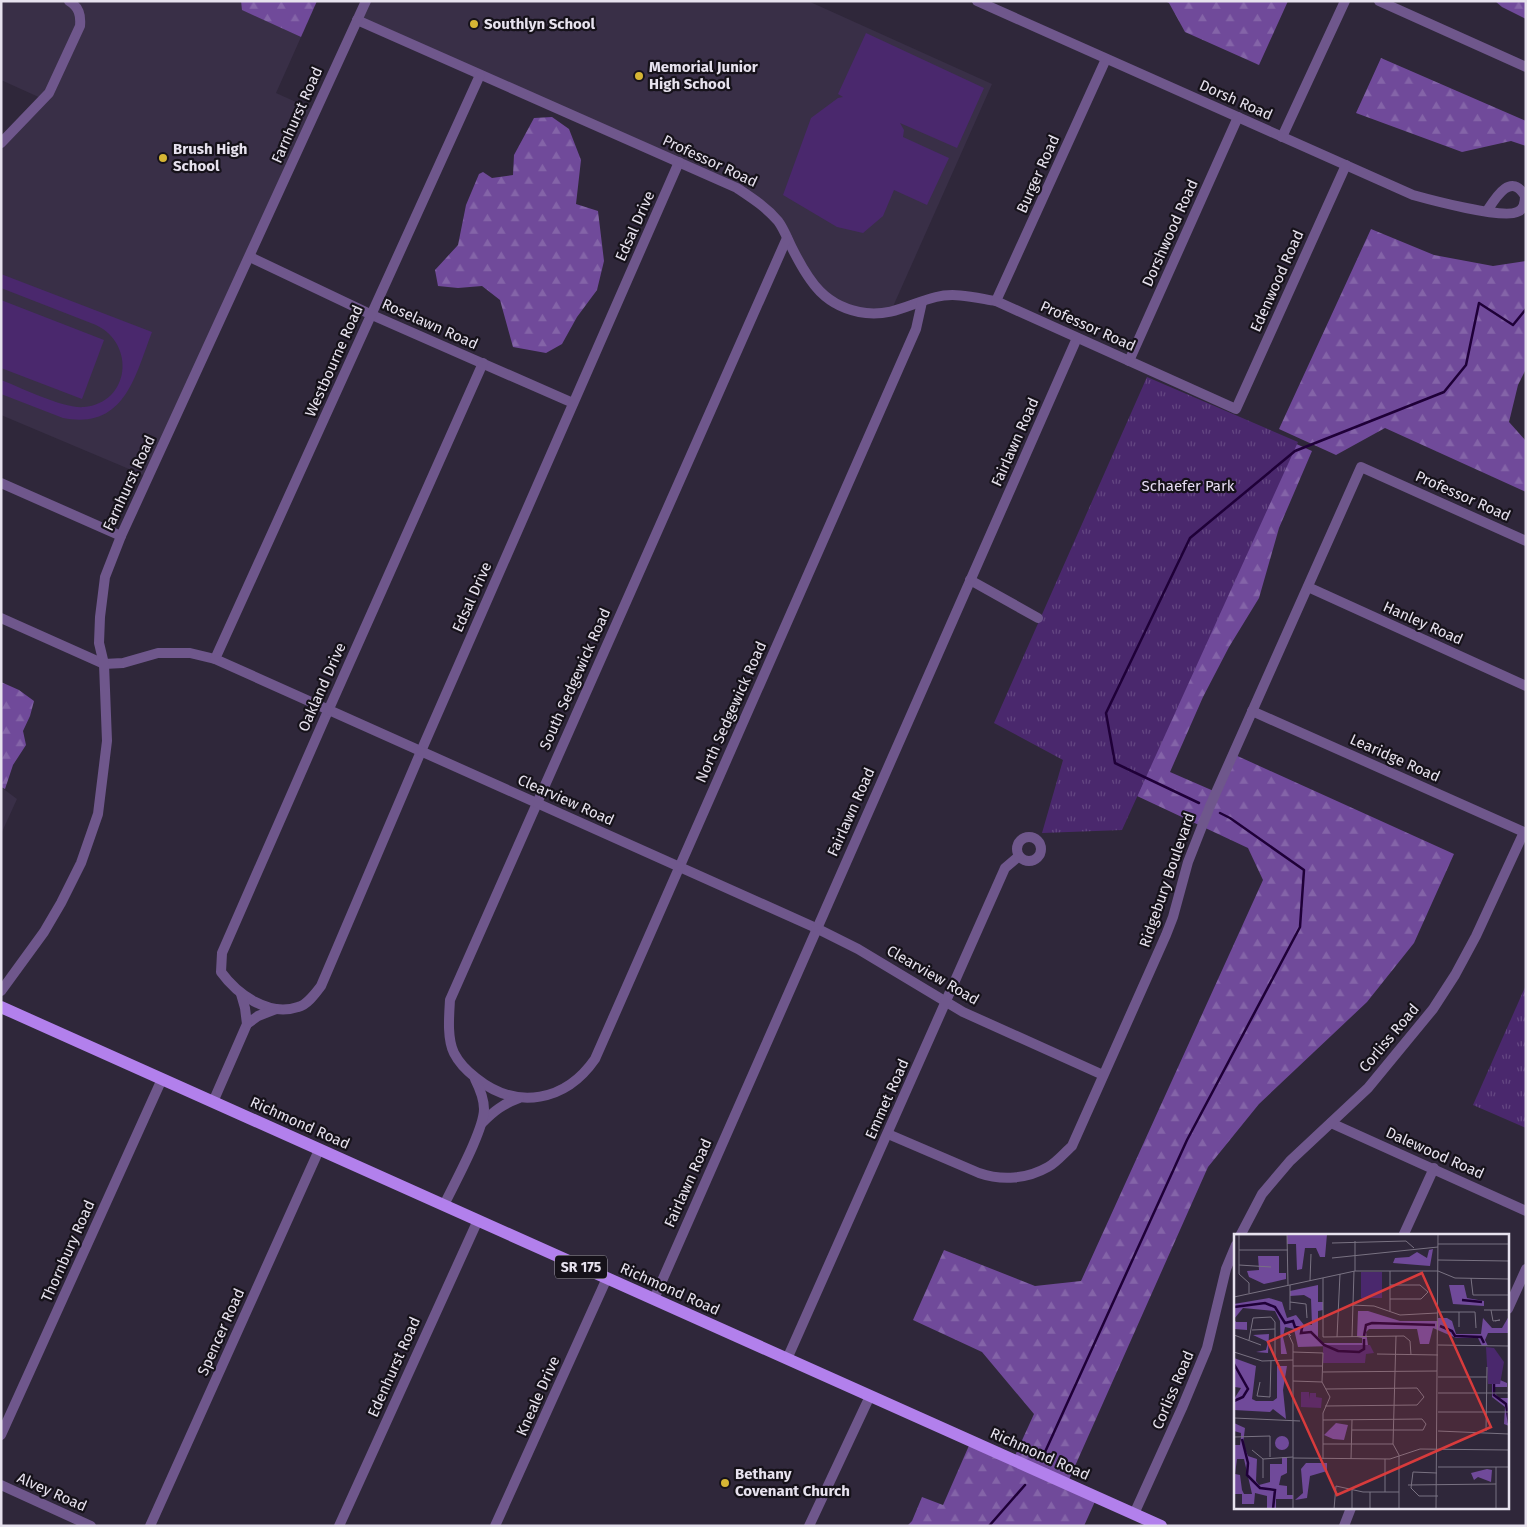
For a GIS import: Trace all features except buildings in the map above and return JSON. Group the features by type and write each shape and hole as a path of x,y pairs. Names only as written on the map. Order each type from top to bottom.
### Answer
{"main road":[{"name":"Richmond Road","path":"1,1007 1134,1514 1152,1524"}],"street":[{"path":"1,143 49,93 80,26 78,9 69,1"},
{"name":"Farnhurst Road","path":"1,991 44,932 61,903 81,863 98,814 107,741 104,664 99,642 105,577 121,536 366,1"},
{"name":"Dorsh Road","path":"977,1 1413,195 1450,205 1487,211"},
{"path":"1282,137 1345,1"},
{"path":"1379,1 1526,67"},
{"name":"Professor Road","path":"357,20 737,188 760,202 778,222 804,271 821,294 841,306 866,313 899,310 937,296 957,295 996,301 1236,409"},
{"name":"Burger Road","path":"996,301 1106,59"},
{"name":"Westbourne Road","path":"215,659 480,75"},
{"name":"Dorshwood Road","path":"1129,362 1238,117"},
{"name":"Edsal Drive","path":"267,1006 278,1009 300,1007 314,996 321,986 421,752 679,162"},
{"name":"Edenwood Road","path":"1236,409 1346,165"},
{"name":"South Sedgewick Road","path":"524,1098 497,1091 483,1084 464,1068 453,1052 448,1023 450,1000 787,238"},
{"name":"Roselawn Road","path":"250,257 372,315 573,403"},
{"name":"North Sedgewick Road","path":"482,1124 495,1110 505,1103 553,1094 573,1083 587,1070 595,1059 916,328 922,302"},
{"name":"Fairlawn Road","path":"654,1299 1077,338"},
{"name":"Oakland Drive","path":"267,1006 254,1002 229,983 221,972 222,953 483,363"},
{"name":"Professor Road","path":"1361,467 1526,540"},
{"name":"Ridgebury Boulevard","path":"888,1134 991,1177 1006,1178 1030,1175 1049,1166 1072,1146 1166,935 1196,840 1361,467"},
{"path":"1,483 121,536"},
{"path":"970,580 1038,618"},
{"name":"Hanley Road","path":"1308,587 1526,686"},
{"name":"Clearview Road","path":"1,618 104,664 124,663 158,653 190,653 215,659 816,928 858,949 963,1012 1103,1075"},
{"name":"Learidge Road","path":"1252,711 1525,832"},
{"name":"Corliss Road","path":"1241,1234 1262,1194 1290,1160 1368,1088 1433,1009 1455,975 1476,936 1525,832"},
{"name":"Emmet Road","path":"787,1359 1006,868 1019,856"},
{"path":"212,1102 246,1024 245,1008 241,994"},
{"path":"246,1024 258,1016 278,1009"},
{"path":"444,1206 482,1124 484,1115 483,1100 474,1076"},
{"name":"Thornbury Road","path":"1,1435 162,1079"},
{"name":"Dalewood Road","path":"1331,1123 1526,1211"},
{"name":"Spencer Road","path":"150,1526 319,1150"},
{"path":"1404,1234 1434,1168"},
{"name":"Edenhurst Road","path":"339,1526 478,1220"},
{"name":"Corliss Road","path":"1134,1514 1207,1348 1226,1268 1234,1250"},
{"path":"1510,1305 1526,1270"},
{"name":"Kneale Drive","path":"495,1526 607,1278"},
{"path":"809,1526 870,1396"},
{"name":"Alvey Road","path":"1,1485 91,1526"},
{"path":"1344,1526 1350,1510"}],"shaded area":[{"path":"1,1 241,1 243,10 301,37 276,93 316,111 148,477 1,415 1,143 43,99 1,80"},
{"path":"366,1 808,1 992,84 891,311 866,313 821,294 787,238 760,203 357,20"},
{"path":"1,787 17,799 1,834"}],"green space":[{"path":"241,1 317,1 301,37 242,10"},
{"path":"1165,1 1288,1 1259,65 1185,32 1169,3"},
{"path":"1495,1 1526,1 1526,19 1502,7"},
{"path":"866,33 984,88 957,148 900,123 904,130 903,137 949,158 927,205 894,190 883,216 863,233 837,227 783,195 811,118 838,98 843,97 838,94"},
{"path":"1381,58 1526,121 1526,146 1511,141 1462,152 1356,113"},
{"path":"552,117 569,129 581,160 576,204 598,211 604,261 597,290 577,317 562,344 546,353 513,347 500,300 482,286 458,288 438,286 435,270 458,245 466,205 479,174 483,172 492,178 513,175 514,155 534,118"},
{"path":"1371,229 1434,255 1493,266 1526,261 1526,369 1518,385 1509,422 1526,441 1526,492 1385,428 1336,455 1279,429"},
{"path":"1,274 152,332 133,382 114,408 101,416 84,420 63,418 1,394 1,380 66,405 84,407 99,403 111,395 119,384 122,372 122,358 117,345 109,334 96,325 1,288"},
{"path":"1,300 104,340 82,399 1,368"},
{"name":"Schaefer Park","path":"1147,377 1298,442 1122,830 1042,833 1063,760 994,723"},
{"path":"1292,442 1312,451 1279,528 1259,598 1229,647 1203,697 1170,772 1216,792 1233,754 1454,854 1414,943 1367,1002 1259,1104 1208,1167 1067,1484 1097,1497 1084,1526 907,1526 912,1521 922,1497 943,1505 971,1441 1013,1460 1034,1414 982,1352 913,1320 944,1250 1035,1286 1081,1281 1263,880 1248,848 1137,796"},
{"path":"1,682 19,690 34,701 23,731 26,745 13,765 5,789 1,787"},
{"path":"1526,985 1526,1128 1473,1105"}],"waterway":[{"path":"1199,803 1115,763 1106,713 1190,538 1295,451 1444,392 1466,365 1479,303 1513,325 1526,309"},
{"path":"1045,1452 1187,1140 1300,927 1304,870 1220,813"},
{"path":"989,1526 1025,1485"}],"place":[{"name":"Southlyn School","path":"474,24"},
{"name":"Memorial Junior High School","path":"639,76"},
{"name":"Brush High School","path":"163,158"},
{"name":"Bethany Covenant Church","path":"725,1483"}]}
